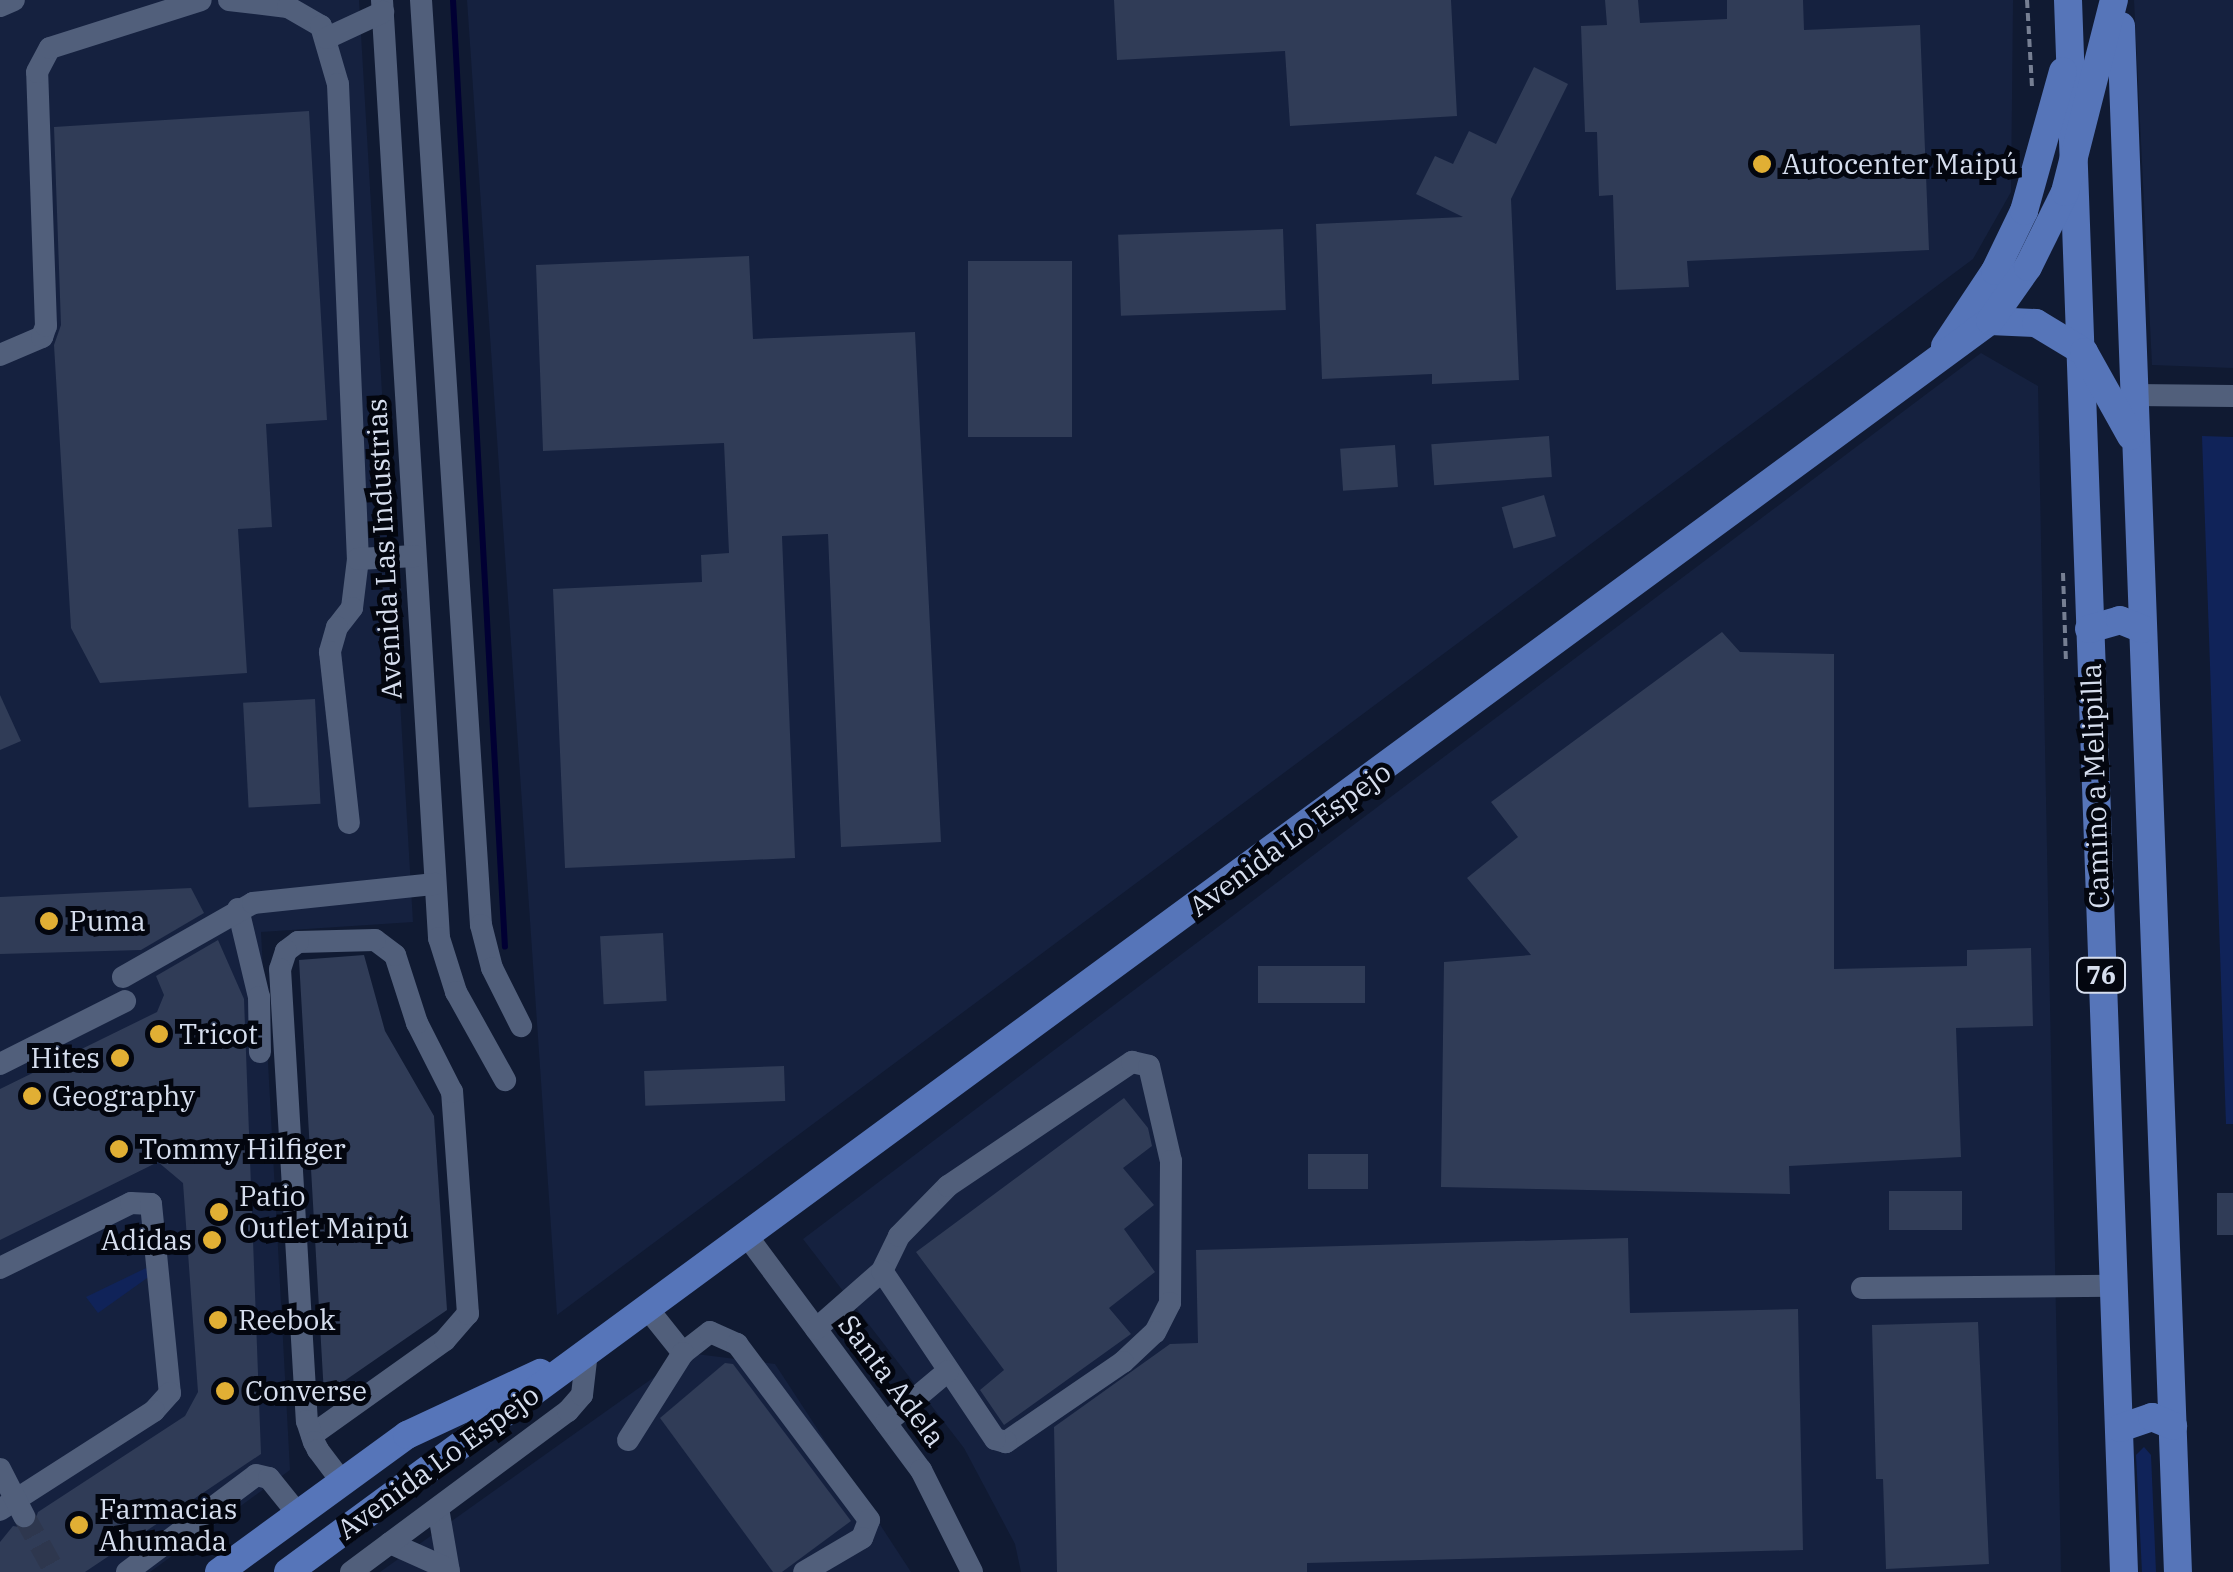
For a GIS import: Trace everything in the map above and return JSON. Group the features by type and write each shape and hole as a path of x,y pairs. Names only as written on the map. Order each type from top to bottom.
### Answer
{"main road":[{"name":"Camino a Melipilla","path":"2068,0 2077,160 2089,629 2124,1572"},
{"name":"Camino a Melipilla","path":"2117,0 2178,1572"},
{"path":"2077,160 2117,0"},
{"path":"1926,370 2010,242 2042,161 2070,46"},
{"name":"Avenida Lo Espejo","path":"288,1572 1990,321 2048,232 2077,160"},
{"path":"1990,321 2036,324 2084,364 2136,446"},
{"path":"1956,347 1993,338 2028,341 2084,364"},
{"path":"2089,629 2120,620 2142,629"},
{"name":"Avenida Lo Espejo","path":"218,1572 441,1416 587,1352"},
{"path":"2120,1428 2152,1417 2173,1426"},
{"path":"350,1476 378,1482 381,1504"}],"street":[{"path":"0,6 14,0"},
{"path":"0,356 42,338 46,326 37,72 50,48 201,0"},
{"path":"229,0 288,6 321,26 338,84 358,559 352,608 337,626 330,652 349,823"},
{"path":"421,0 481,925 500,988 522,1026"},
{"path":"327,38 382,6"},
{"name":"Avenida Las Industrias","path":"382,6 434,884 444,960 505,1080"},
{"path":"2134,395 2233,396"},
{"path":"358,559 415,556"},
{"path":"426,738 446,744 467,734"},
{"path":"123,977 238,908 434,884"},
{"path":"238,908 259,997 260,1052"},
{"path":"312,1435 445,1340 468,1314 452,1092 417,1023 396,955 374,940 298,942 286,951 280,969 312,1435 350,1476"},
{"path":"465,1007 485,1004 500,988"},
{"path":"0,1064 125,1001"},
{"path":"816,1330 882,1271 900,1236 948,1186 1132,1062 1148,1066 1171,1162 1170,1303 1155,1332 1123,1362 1006,1442 986,1431 882,1271"},
{"path":"0,1268 141,1200 155,1212 170,1393 154,1411 13,1509 0,1468"},
{"name":"Santa Adela","path":"746,1236 937,1494 972,1572"},
{"path":"1862,1288 2112,1286"},
{"path":"647,1308 683,1353"},
{"path":"628,1440 683,1353 710,1332 737,1344 869,1520 862,1538 804,1572"},
{"path":"350,1572 568,1411 586,1384 587,1352"},
{"path":"886,1423 948,1371"},
{"path":"126,1572 256,1475 269,1478 298,1514"},
{"path":"438,1508 449,1571"},
{"path":"390,1543 449,1571"}],"shaded area":[{"path":"0,0 359,0 413,922 261,932 290,1470 150,1572 0,1572"},
{"path":"467,0 2013,0 2011,192 1973,259 557,1315"},
{"path":"2134,0 2233,0 2233,368 2152,365"},
{"path":"1981,353 2038,386 2061,1572 1021,1572 1015,1544 964,1448 803,1239"},
{"path":"2202,436 2233,437 2233,1124 2226,1124"},
{"path":"146,1268 150,1276 98,1313 86,1297"},
{"path":"688,1353 775,1364 911,1572 380,1572"},
{"path":"2144,1447 2151,1455 2156,1572 2142,1572 2136,1455"}],"building":[{"path":"1114,0 1451,0 1457,116 1290,126 1285,51 1117,60"},
{"name":"Autocenter Maipú","path":"1605,0 1638,0 1640,23 1727,19 1727,0 1803,0 1804,30 1920,25 1929,250 1687,261 1689,287 1616,290 1613,195 1599,196 1597,132 1585,132 1581,26 1607,25"},
{"path":"1534,67 1568,84 1511,199 1519,380 1432,384 1432,374 1322,379 1316,224 1463,217 1416,194 1435,156 1453,164 1469,131 1496,144"},
{"path":"309,111 327,420 266,424 272,527 238,529 247,673 100,683 71,628 54,345 61,325 54,127"},
{"path":"1283,229 1286,310 1121,316 1118,235"},
{"path":"749,256 753,339 915,332 941,842 841,847 828,534 782,536 795,858 565,868 553,589 702,582 701,555 729,553 724,443 543,451 536,265"},
{"path":"968,261 1072,261 1072,437 968,437"},
{"path":"1549,436 1552,477 1434,485 1431,444"},
{"path":"1395,445 1398,487 1343,491 1340,449"},
{"path":"1544,495 1556,536 1514,548 1502,507"},
{"path":"1722,632 1740,652 1834,654 1834,969 1967,966 1967,950 2031,948 2033,1026 1956,1028 1961,1157 1789,1166 1790,1194 1441,1187 1444,962 1531,955 1467,878 1518,837 1491,802"},
{"path":"0,695 21,741 0,750"},
{"path":"315,699 320,804 249,808 243,703"},
{"path":"191,888 204,913 141,950 0,954 0,897"},
{"path":"663,933 667,1001 604,1004 600,936"},
{"name":"Patio Outlet Maipú","path":"218,940 244,999 261,1454 85,1572 0,1572 0,1542 13,1526 32,1529 38,1512 185,1416 198,1392 183,1183 158,1162 0,1240 0,1089 157,1012 164,995 156,976"},
{"path":"364,955 385,1031 434,1116 447,1310 324,1395 299,960"},
{"path":"1258,966 1365,966 1365,1003 1258,1003"},
{"path":"784,1066 785,1101 645,1106 644,1071"},
{"path":"1124,1098 1148,1128 1152,1146 1123,1168 1154,1205 1124,1229 1155,1272 1109,1308 1131,1334 1004,1425 980,1390 1004,1370 916,1252"},
{"path":"1308,1154 1368,1154 1368,1189 1308,1189"},
{"path":"1889,1191 1962,1191 1962,1230 1889,1230"},
{"path":"2217,1193 2233,1193 2233,1235 2217,1235"},
{"path":"1628,1238 1630,1313 1798,1309 1803,1550 1307,1563 1307,1572 1057,1572 1054,1427 1170,1344 1198,1343 1196,1250"},
{"path":"1978,1322 1989,1564 1886,1569 1883,1479 1876,1479 1872,1325"},
{"path":"725,1363 733,1364 851,1521 782,1572 773,1572 660,1418"}],"waterway":[{"path":"453,0 505,947"}],"tunnel":[{"path":"24,1516 55,1572"}],"place":[{"name":"Autocenter Maipú","path":"1762,164"},
{"name":"Puma","path":"49,921"},
{"name":"Tricot","path":"159,1034"},
{"name":"Hites","path":"120,1058"},
{"name":"Geography","path":"32,1096"},
{"name":"Tommy Hilfiger","path":"119,1149"},
{"name":"Patio Outlet Maipú","path":"219,1212"},
{"name":"Adidas","path":"212,1240"},
{"name":"Reebok","path":"218,1320"},
{"name":"Converse","path":"225,1391"},
{"name":"Farmacias Ahumada","path":"79,1525"}]}
